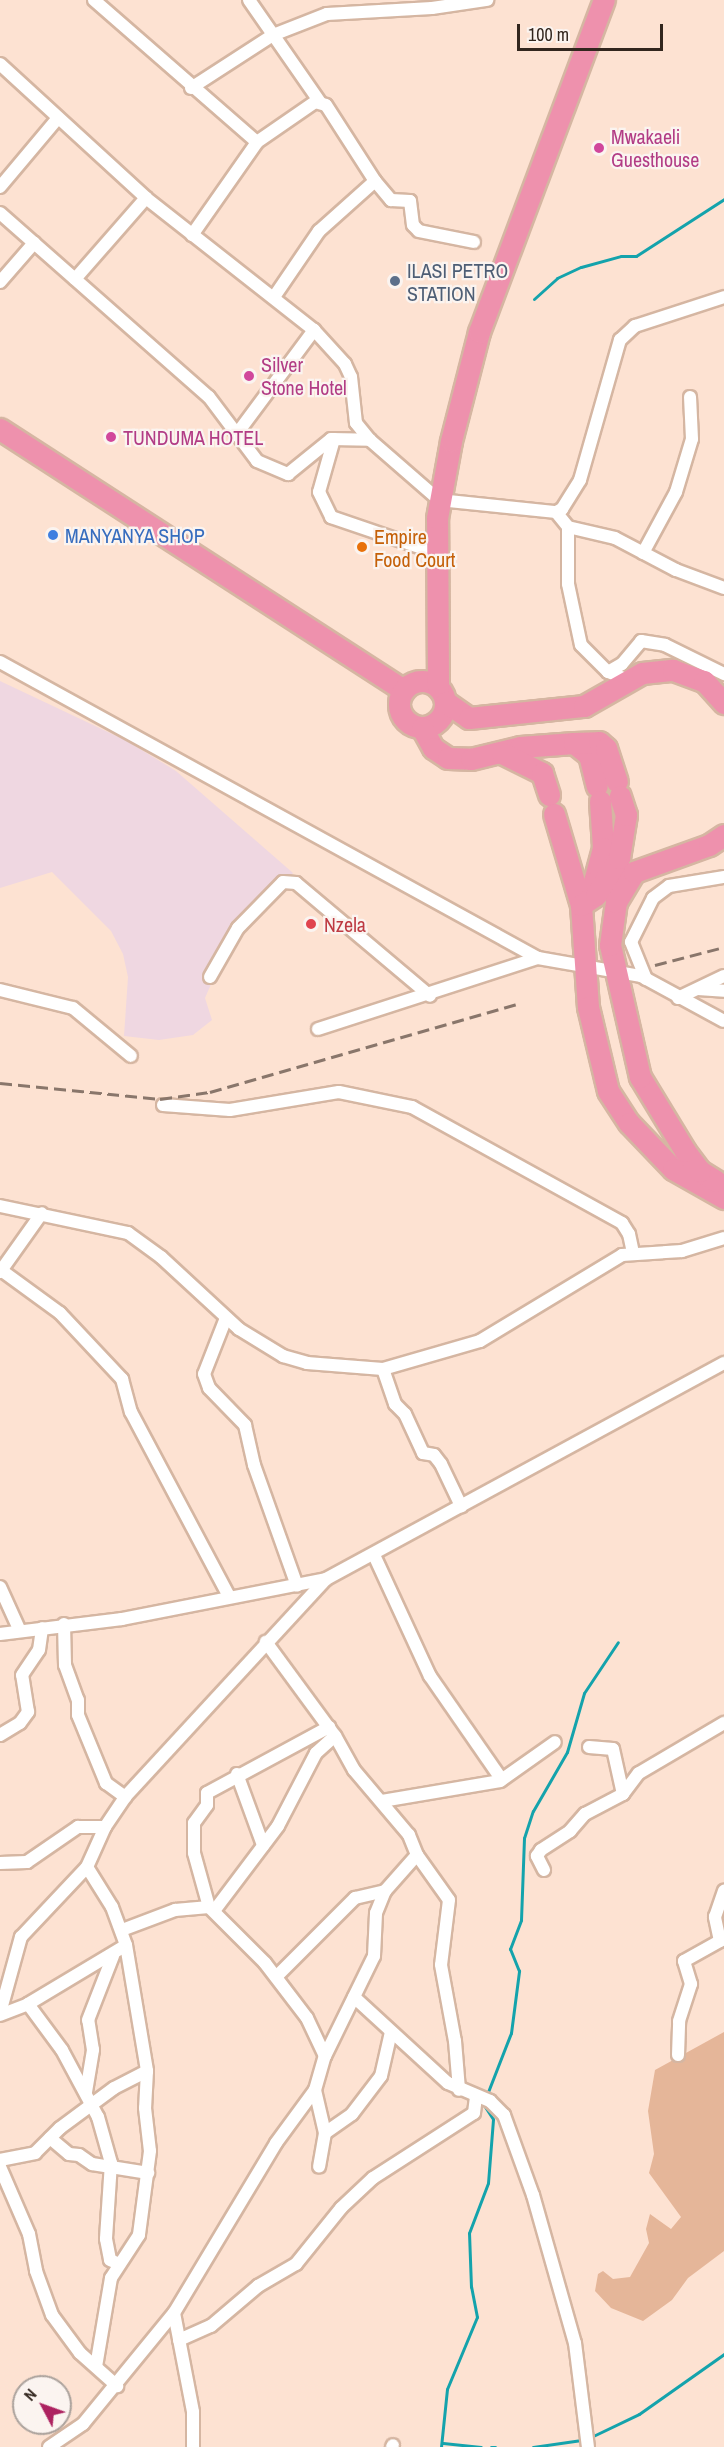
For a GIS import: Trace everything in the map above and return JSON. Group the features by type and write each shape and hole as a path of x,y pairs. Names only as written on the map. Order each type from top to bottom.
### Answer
{"highway":[{"path":"604,0 479,332 439,500 436,553 442,694 441,718 422,728 411,725 400,712 403,690 417,681 442,694 468,718 584,706 642,673 673,670 704,681 724,703"},
{"path":"0,429 403,690"},
{"path":"422,728 434,748 448,758 471,759 520,747 574,743 599,742 606,747 609,791 603,848 594,882 581,904"},
{"path":"502,753 542,773 581,904 584,968 591,1034 608,1091 629,1123 673,1169 724,1198"},
{"path":"724,835 709,845 643,867 623,885 616,902 610,945 640,1077 694,1164 724,1186"}],"street":[{"path":"94,0 191,88 257,142"},
{"path":"249,0 320,102 326,105 343,128 375,181 391,200 410,201 413,225 419,231 474,242"},
{"path":"191,88 273,35 334,13 432,8 487,0"},
{"path":"0,64 146,198 314,330 347,368 354,390 355,420 370,440 439,500 556,512 567,504 580,480 620,340 644,322 724,297"},
{"path":"192,235 257,142 320,102"},
{"path":"0,187 58,118"},
{"path":"274,297 319,231 375,181"},
{"path":"75,279 146,198"},
{"path":"0,213 209,397 252,457 288,474 334,439 370,440"},
{"path":"0,282 34,243"},
{"path":"236,435 314,330"},
{"path":"643,553 676,492 692,439 690,398"},
{"path":"334,439 319,492 331,517 436,553"},
{"path":"556,512 568,527 615,538 696,579 724,588"},
{"path":"568,527 568,584 577,637 585,652 608,672 629,680"},
{"path":"608,672 622,664 641,641 665,645 724,674"},
{"path":"0,662 538,958 646,979 724,1021"},
{"path":"646,979 632,942 653,898 669,885 724,877"},
{"path":"210,977 238,928 283,882 296,883 430,996"},
{"path":"318,1029 430,996 538,958"},
{"path":"678,998 724,976"},
{"path":"697,989 724,991"},
{"path":"0,990 73,1008 131,1056"},
{"path":"163,1105 230,1110 339,1092 412,1107 622,1223 629,1234 633,1253"},
{"path":"0,1206 128,1233 161,1257 226,1318 283,1356 307,1363 383,1370 480,1341 613,1259 633,1253 682,1251 724,1238"},
{"path":"42,1214 1,1271 60,1313 122,1379 131,1412 229,1596"},
{"path":"226,1318 204,1374 209,1388 245,1425 254,1465 297,1586"},
{"path":"0,1634 122,1618 326,1579 374,1556 724,1363"},
{"path":"383,1370 395,1404 405,1414 423,1453 434,1455 441,1464 461,1506"},
{"path":"374,1556 430,1676 502,1779"},
{"path":"126,1945 113,1956 28,2004 0,2014 4,1989 21,1937 87,1867 105,1827 125,1797 326,1579"},
{"path":"0,1587 20,1631"},
{"path":"64,1624 65,1665 78,1700 78,1715 106,1783 125,1797"},
{"path":"0,1735 20,1723 28,1712 22,1675 40,1646 42,1628"},
{"path":"266,1642 332,1731 354,1770 409,1835 417,1855 449,1900 441,1965 455,2041 459,2090"},
{"path":"544,1870 537,1856 541,1850 570,1831 585,1814 623,1794 639,1773 724,1723"},
{"path":"325,2056 307,2018 276,1977 212,1909 195,1859 194,1823 205,1809 210,1788 332,1731"},
{"path":"122,1930 175,1910 212,1909 263,1845 295,1796 316,1753 332,1731"},
{"path":"382,1801 502,1779 555,1742"},
{"path":"589,1748 613,1749 623,1794"},
{"path":"237,1774 263,1845"},
{"path":"0,1863 27,1862 78,1827 105,1827"},
{"path":"49,2447 79,2428 117,2386 174,2313 276,2143 315,2090 325,2056 374,1956 376,1913 385,1891 417,1855"},
{"path":"87,1867 122,1930 147,2071 148,2173 139,2235 119,2264 103,2307 96,2367"},
{"path":"276,1977 355,1898 385,1891"},
{"path":"678,2055 680,2021 691,1984 684,1961 720,1941 714,1917 724,1891"},
{"path":"86,2092 93,2050 88,2020 113,1956"},
{"path":"354,1997 459,2090 490,2102 504,2115 533,2194 579,2361 588,2447"},
{"path":"28,2004 86,2092 92,2105 111,2169 106,2239 110,2260 119,2264"},
{"path":"325,2133 352,2114 375,2085 385,2065 391,2032"},
{"path":"0,2160 29,2156 92,2105 147,2071"},
{"path":"315,2090 325,2133 319,2166"},
{"path":"179,2340 211,2326 258,2286 296,2264 341,2208 373,2178 474,2113 476,2096"},
{"path":"50,2138 69,2154 111,2169 148,2173"},
{"path":"0,2167 29,2234 46,2303 71,2342 117,2386"},
{"path":"174,2313 193,2412 193,2447"}],"shaded area":[{"path":"0,681 127,741 176,771 293,873 278,893 240,918 205,998 212,1020 193,1035 159,1040 124,1036 128,977 123,954 111,931 52,872 0,888"},
{"path":"724,2032 724,2251 688,2278 672,2300 643,2321 611,2308 595,2291 598,2274 603,2271 613,2279 630,2277 649,2243 646,2229 650,2214 671,2229 681,2217 649,2173 654,2154 648,2111 655,2070"}],"waterway":[{"path":"534,299 557,278 581,267 621,256 636,256 724,199"},
{"path":"486,2097 511,2033 519,1971 510,1949 521,1920 524,1838 533,1811 567,1752 584,1693 618,1642"},
{"path":"441,2447 447,2389 477,2317 471,2287 469,2233 488,2183 493,2119 482,2102"},
{"path":"591,2437 639,2414 724,2354"},
{"path":"533,2447 581,2440"},
{"path":"443,2443 481,2447"}],"railway":[{"path":"655,965 724,947"},
{"path":"0,1083 160,1099 210,1092 521,1003"}],"place":[{"name":"Mwakaeli Guesthouse","path":"599,148"},
{"name":"ILASI PETRO STATION","path":"395,281"},
{"name":"Silver Stone Hotel","path":"249,376"},
{"name":"TUNDUMA HOTEL","path":"111,437"},
{"name":"MANYANYA SHOP","path":"53,535"},
{"name":"Empire Food Court","path":"362,547"},
{"name":"Nzela","path":"311,924"}]}
